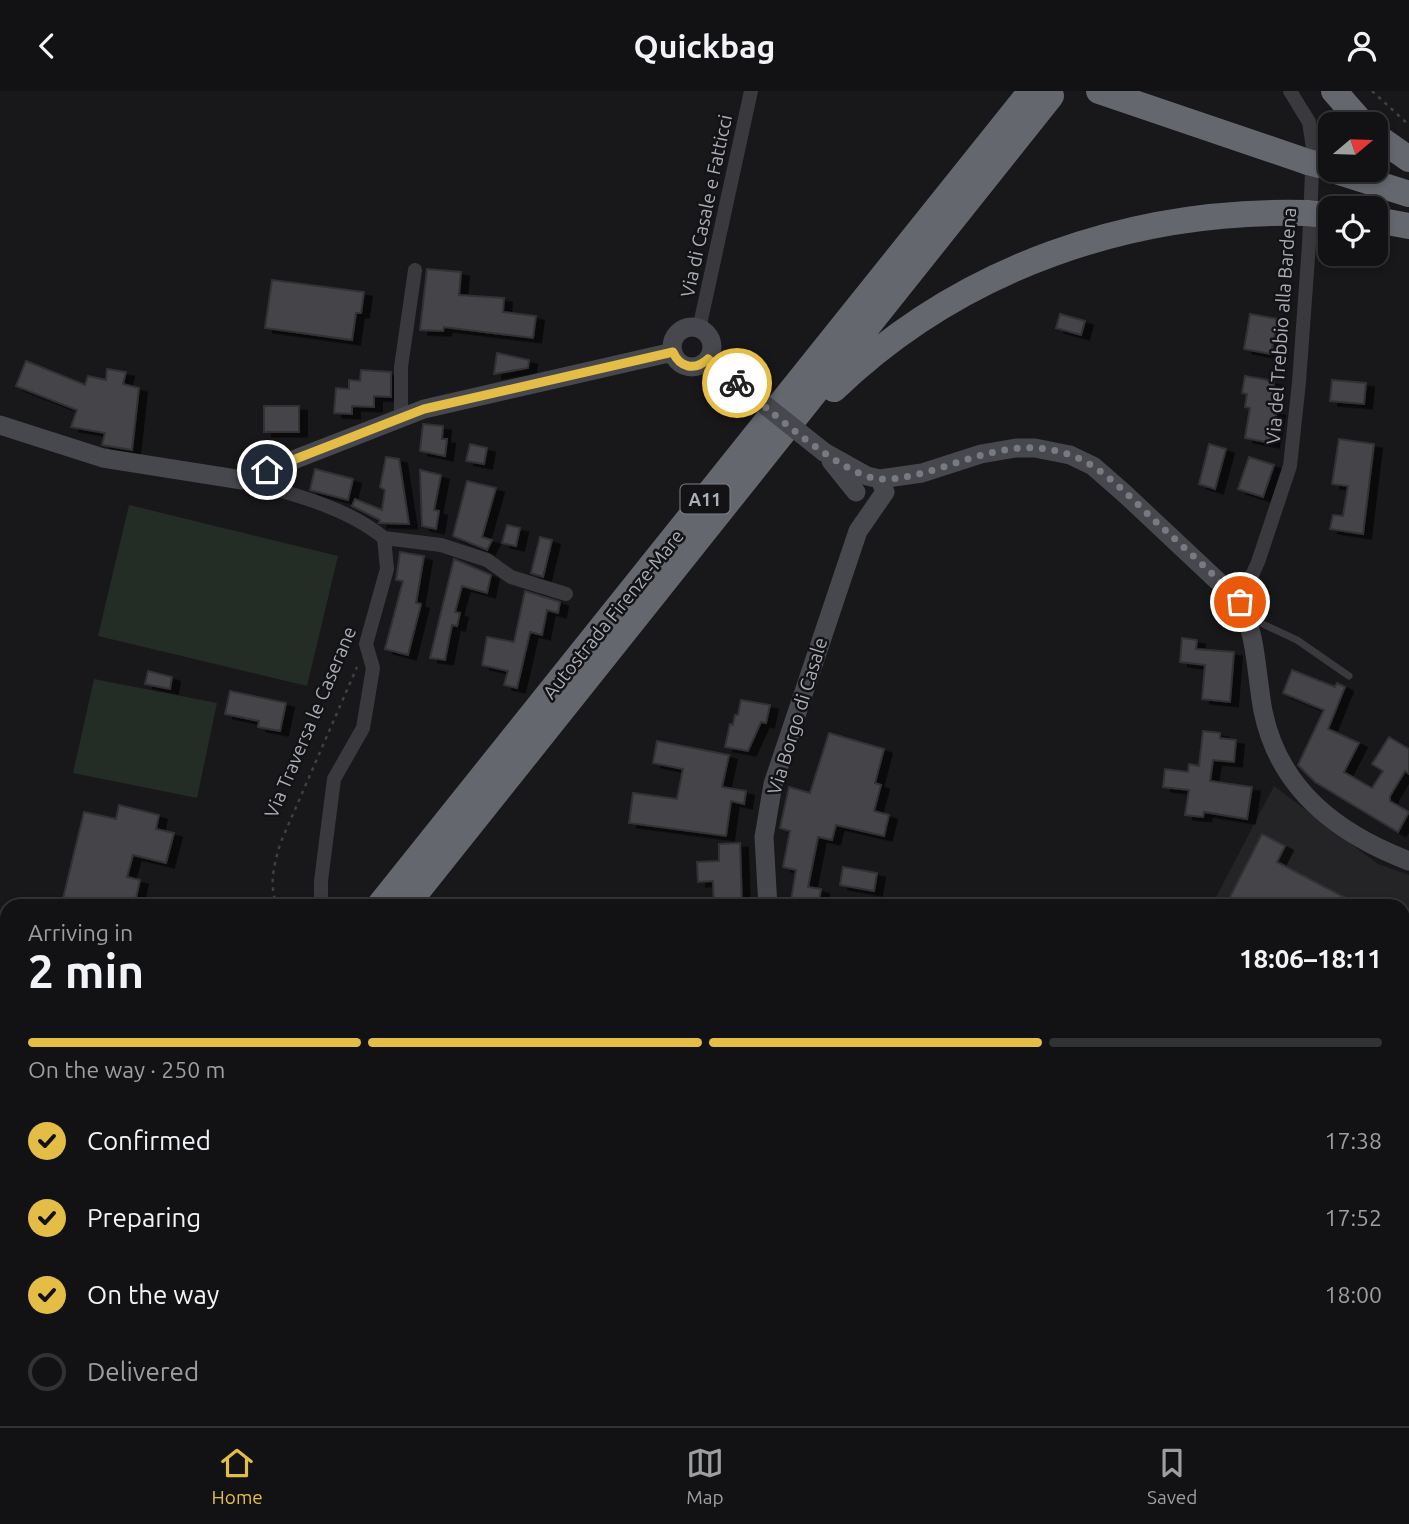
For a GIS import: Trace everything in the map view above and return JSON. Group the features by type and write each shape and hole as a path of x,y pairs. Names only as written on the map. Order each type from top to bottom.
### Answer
{"highway":[{"path":"981,153 997,120 1019,91"},
{"path":"1334,91 1352,112"},
{"name":"Autostrada Firenze-Mare","path":"384,899 981,153 1041,93"},
{"name":"Autostrada Firenze-Mare","path":"411,899 758,464 1041,93"},
{"path":"1109,94 1318,165"},
{"path":"1388,144 1409,159"},
{"path":"1371,182 1405,193"},
{"path":"758,464 879,349 941,307 1003,272 1093,239 1149,225 1226,214 1317,214"},
{"path":"1388,222 1409,226"}],"street":[{"name":"Via di Casale e Fatticci","path":"699,329 751,91"},
{"name":"Via del Trebbio alla Bardena","path":"1244,610 1290,466 1299,382 1310,244 1312,148 1309,122 1290,91"},
{"path":"401,417 401,367 415,270"},
{"path":"687,328 699,329 711,342 708,359 699,366 688,367 678,362 673,352 677,335 687,328"},
{"path":"242,480 401,417 673,352"},
{"path":"708,359 870,491 981,453 1016,448 1035,447 1070,455 1093,466 1244,610 1266,720 1277,751 1293,778 1330,821 1352,835 1409,861"},
{"path":"0,425 103,458 242,480 292,494 367,524 384,538 441,545 488,560 511,577 566,594"},
{"name":"Via Borgo di Casale","path":"768,899 764,837 773,784 870,491"},
{"name":"Via Traversa le Caserane","path":"366,644 387,569 384,538"},
{"path":"321,899 334,779 363,728 373,668 366,644"}],"lane":[{"path":"1244,610 1297,640 1349,676"}],"path":[{"path":"1372,91 1409,125"},
{"name":"Via Traversa le Caserane","path":"274,899 273,869 280,844 366,644"}],"shaded area":[{"path":"129,505 338,556 307,686 98,636"},
{"path":"94,679 217,703 197,798 73,773"},
{"path":"1274,786 1378,864 1409,875 1409,899 1215,899"}],"building":[{"path":"427,269 461,272 459,295 504,298 503,312 536,316 533,338 444,327 443,331 420,330"},
{"path":"272,280 364,292 361,313 356,313 352,340 265,328"},
{"path":"1060,314 1085,321 1081,335 1056,328"},
{"path":"1250,314 1278,319 1271,354 1244,349"},
{"path":"497,353 529,360 528,368 494,374"},
{"path":"26,361 85,385 88,376 106,380 107,369 126,372 123,384 139,388 132,450 102,445 105,433 71,427 77,410 16,386"},
{"path":"361,370 391,372 391,397 374,396 374,407 352,406 352,414 334,413 336,388 349,389 349,380 360,381"},
{"path":"1245,376 1274,381 1272,411 1277,411 1271,443 1245,438 1250,408 1245,407 1247,394 1242,393"},
{"path":"1332,380 1366,383 1364,404 1330,401"},
{"path":"264,406 299,406 299,432 264,432"},
{"path":"423,424 443,426 442,439 447,439 445,456 420,451"},
{"path":"1339,439 1374,444 1363,534 1330,529 1333,515 1343,516 1348,486 1332,484"},
{"path":"470,444 487,448 484,464 466,461"},
{"path":"1209,444 1226,449 1215,489 1199,484"},
{"path":"386,457 399,459 409,524 379,523 380,520 352,506 355,499 382,510 385,490 380,487"},
{"path":"1249,457 1274,465 1263,497 1238,489"},
{"path":"315,469 353,479 348,500 310,490"},
{"path":"420,470 441,475 434,510 439,511 436,529 422,526"},
{"path":"467,481 496,488 482,537 492,540 487,550 453,536"},
{"path":"507,525 520,528 516,546 502,543"},
{"path":"540,537 552,540 543,577 531,573"},
{"path":"400,552 424,556 416,603 421,604 408,655 385,649 403,581 396,580"},
{"path":"454,559 491,575 487,593 462,586 455,612 460,613 457,626 452,625 445,660 430,658"},
{"path":"525,591 560,602 558,613 547,610 542,635 530,632 517,688 504,685 508,671 482,665 487,637 514,642"},
{"path":"1182,638 1197,640 1196,649 1234,652 1230,702 1202,699 1205,665 1180,662"},
{"path":"1292,670 1335,687 1337,683 1345,687 1328,729 1359,743 1344,772 1372,788 1383,771 1372,764 1389,737 1409,749 1409,774 1405,771 1390,796 1390,801 1409,812 1398,832 1315,782 1298,765 1324,710 1283,693"},
{"path":"148,671 172,677 170,689 145,684"},
{"path":"230,691 286,703 280,731 258,727 259,721 225,714"},
{"path":"741,700 770,705 766,723 761,722 748,751 725,747 730,724 733,725 735,715 738,715"},
{"path":"1203,731 1220,733 1220,738 1236,740 1234,762 1213,760 1210,781 1252,787 1247,819 1204,812 1203,817 1185,815 1189,790 1163,787 1165,769 1188,772 1189,764 1199,766"},
{"path":"829,733 884,749 875,783 881,785 874,811 889,815 884,836 836,825 832,840 818,837 808,887 821,889 819,899 791,899 796,870 783,867 790,831 780,828 789,787 810,793"},
{"path":"657,741 729,755 722,787 746,791 744,804 731,801 726,836 629,823 633,793 677,799 683,769 653,763"},
{"path":"119,805 159,815 156,829 174,833 166,863 133,855 127,877 140,880 136,899 63,899 84,812 116,819"},
{"path":"1262,834 1285,846 1277,862 1348,899 1229,899"},
{"path":"740,843 742,899 714,899 713,881 698,882 697,862 719,861 719,844"},
{"path":"843,867 877,873 874,891 840,885"}],"way so far":[{"path":"737,383 824,452 867,476 880,479 922,473 981,453 1016,448 1035,447 1082,460 1093,466 1125,494 1240,602"}],"route":[{"path":"267,470 369,428 424,409 673,352 678,362 688,367 699,366 708,359 737,383"}]}
